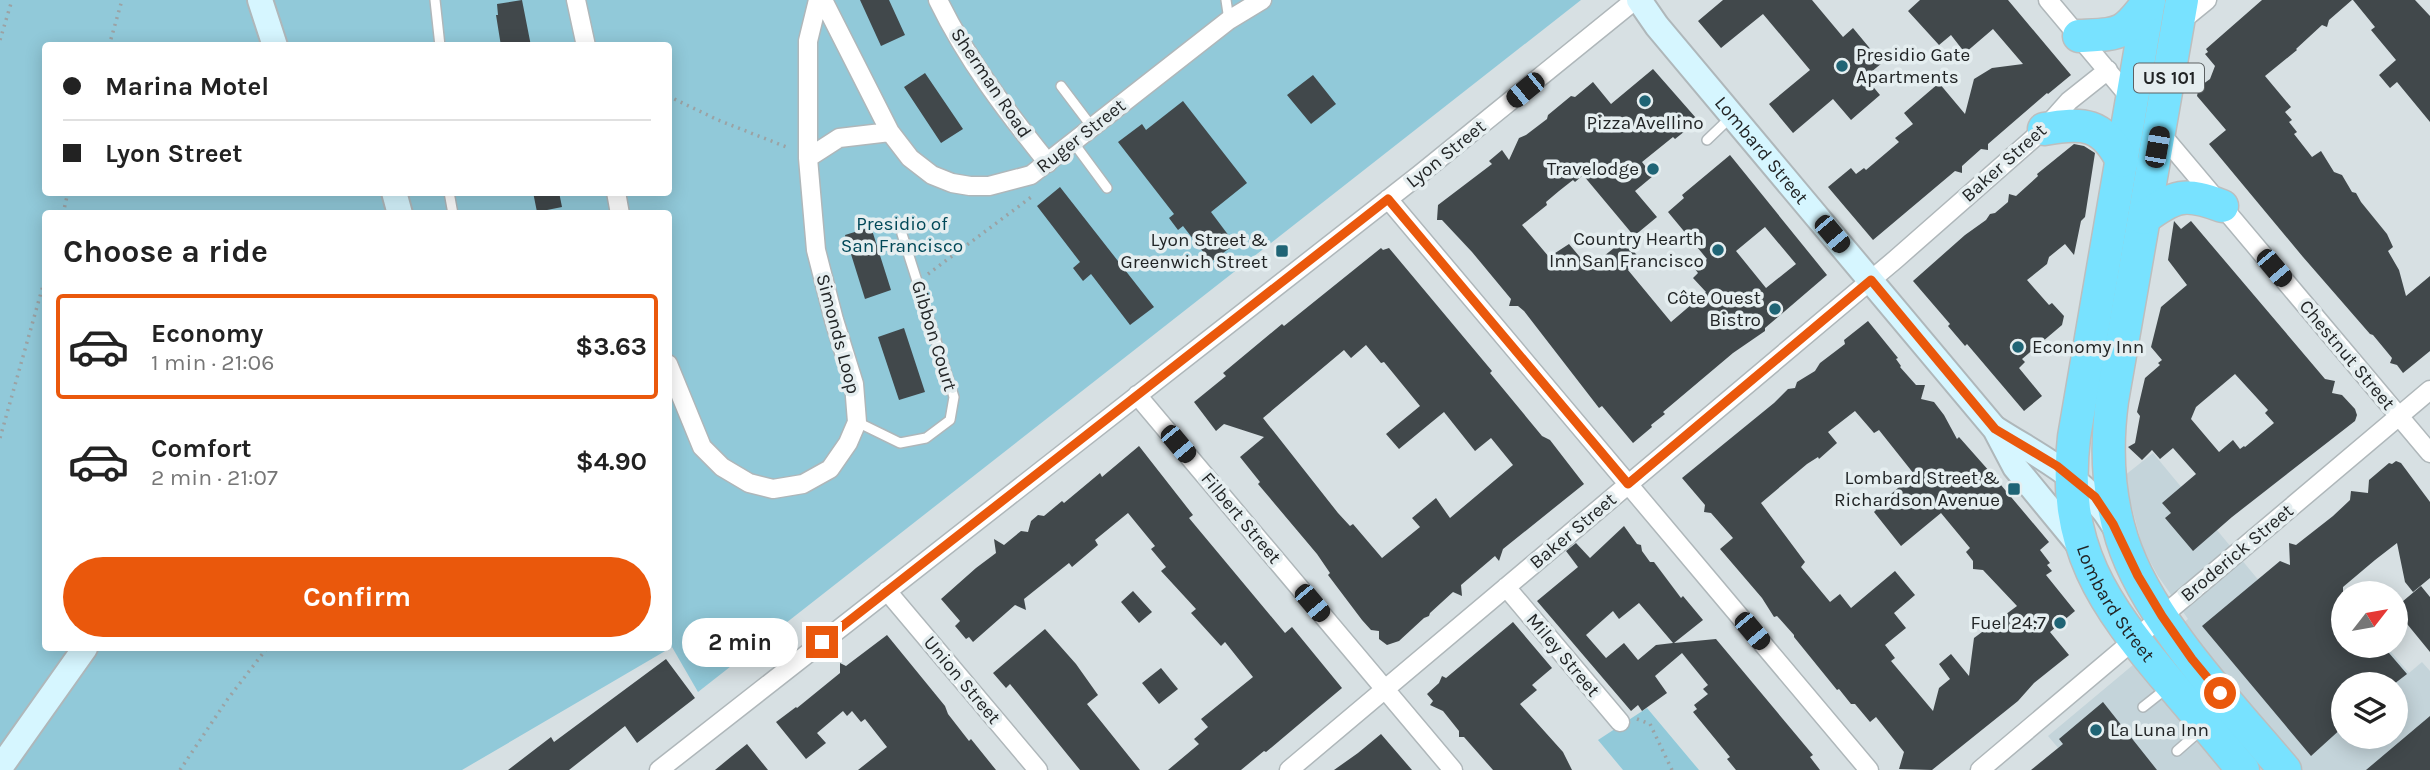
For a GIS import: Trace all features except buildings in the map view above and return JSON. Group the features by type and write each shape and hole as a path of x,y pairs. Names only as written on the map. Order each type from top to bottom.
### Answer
{"highway":[{"path":"2078,36 2120,33 2135,21 2149,1"},
{"name":"US 101","path":"2082,550 2074,513 2071,475 2077,418 2149,1"},
{"name":"US 101","path":"2122,540 2116,519 2110,473 2110,420 2180,12"},
{"path":"2045,129 2068,124 2091,128 2109,141 2122,161"},
{"path":"2144,218 2163,204 2180,198 2197,197 2222,206"},
{"name":"Lombard Street","path":"2122,540 2138,576 2162,616 2208,679 2285,770"},
{"name":"Lombard Street","path":"2082,550 2103,596 2134,640 2243,770"}],"street":[{"path":"260,0 274,42"},
{"path":"576,0 585,42"},
{"name":"Ruger Street","path":"820,0 890,132 910,158 932,175 952,183 989,186 1031,175 1229,20 1262,0"},
{"name":"Simonds Loop","path":"672,374 702,447 722,467 749,483 773,489 803,484 830,469 848,443 857,422 854,384 816,250 808,158 808,41 820,0"},
{"name":"Sherman Road","path":"938,0 971,60 996,97 1048,163"},
{"name":"Lombard Street","path":"1637,0 1995,429 2015,467 2082,550"},
{"name":"Lyon Street","path":"659,770 1388,199 1637,0"},
{"name":"Chestnut Street","path":"2048,0 2430,453"},
{"path":"2180,12 2207,0"},
{"name":"Baker Street","path":"1289,770 1871,280 2045,129 2068,101 2108,70"},
{"path":"808,158 839,138 890,132"},
{"path":"1388,199 1869,770"},
{"name":"Broderick Street","path":"1980,770 2430,390"},
{"name":"Filbert Street","path":"1137,396 1453,770"},
{"name":"Lombard Street","path":"1995,429 2071,475 2099,503 2122,540"},
{"name":"Miley Street","path":"1506,587 1620,722"},
{"name":"Union Street","path":"887,591 1038,770"},
{"path":"1,766 83,651"}],"lane":[{"path":"435,0 440,42"},
{"path":"1226,0 1229,20"},
{"path":"1061,86 1092,127"},
{"path":"1707,140 1732,115"},
{"path":"1073,142 1107,188"},
{"name":"Gibbon Court","path":"857,422 900,443 926,438 950,420 954,397 902,234"},
{"path":"2143,707 2171,684"},
{"path":"2177,751 2206,726"}],"path":[{"path":"0,40 12,0"},
{"path":"110,42 122,0"},
{"path":"672,98 718,120 793,149 808,158"},
{"path":"918,281 1039,191"},
{"path":"0,438 42,289"},
{"path":"180,770 227,700 265,651"},
{"path":"1620,722 1631,715 1650,724 1672,770"}],"shaded area":[{"path":"2153,453 2275,600 2331,584 2331,658 2396,658 2409,673 2422,662 2430,671 2430,770 2077,770 2048,736 2188,619 2143,549 2124,476"}],"green space":[{"name":"Presidio of San Francisco","path":"0,0 1581,0 698,692 672,647 672,210 42,210 42,651 665,651 462,770 0,770"},
{"path":"1647,708 1699,770 1623,770 1598,740"}],"place":[{"name":"Presidio Gate Apartments","path":"1842,66"},
{"name":"Pizza Avellino","path":"1645,101"},
{"name":"Travelodge","path":"1653,169"},
{"name":"Country Hearth Inn San Francisco","path":"1718,250"},
{"name":"Lyon Street & Greenwich Street","path":"1282,251"},
{"name":"Côte Ouest Bistro","path":"1775,309"},
{"name":"Economy Inn","path":"2018,347"},
{"name":"Lombard Street & Richardson Avenue","path":"2014,489"},
{"name":"Fuel 24:7","path":"2060,623"},
{"name":"La Luna Inn","path":"2096,730"}],"route":[{"path":"822,642 1388,199 1628,484 1871,280 1995,429 2071,475 2095,497 2113,524 2138,576 2162,616 2220,693"}]}
